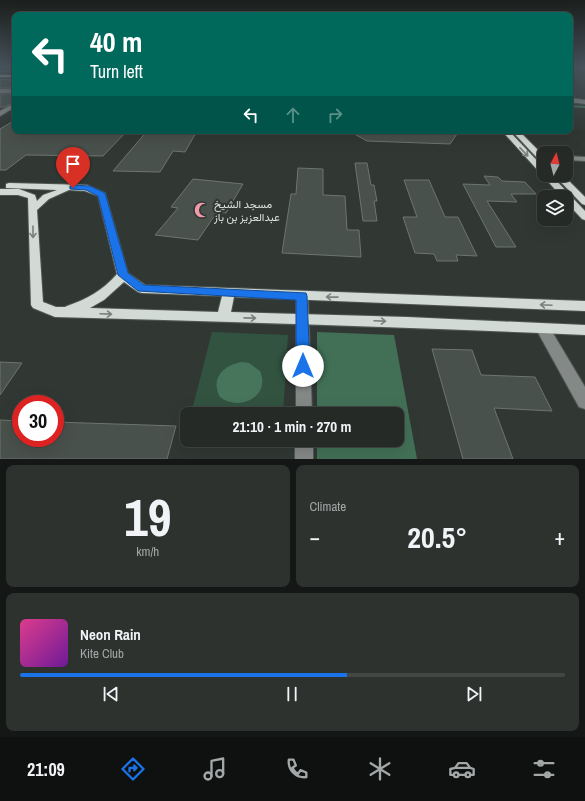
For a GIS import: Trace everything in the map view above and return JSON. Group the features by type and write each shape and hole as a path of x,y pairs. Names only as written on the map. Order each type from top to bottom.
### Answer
{"main road":[{"path":"508,134 537,165"},
{"path":"518,134 537,153"},
{"path":"552,182 585,217"},
{"path":"565,182 585,202"},
{"path":"0,185 87,188 102,195 123,275 142,289 585,306"},
{"path":"33,210 46,197 57,192 87,188"},
{"path":"0,192 19,192 32,197 32,246 37,305 55,312 223,318 303,319 585,330"},
{"path":"55,312 82,307 100,298 115,285 123,275"},
{"path":"223,318 229,293"}],"street":[{"path":"0,90 12,91"},
{"path":"573,100 585,102"},
{"path":"1,112 12,106"},
{"path":"573,158 585,159"},
{"path":"302,296 304,407"},
{"path":"543,329 585,402"},
{"path":"304,447 304,459"}],"shaded area":[{"path":"212,332 288,335 283,407 193,407"},
{"path":"317,332 394,335 417,459 317,459 317,447 404,447 404,407 317,407"},
{"path":"242,362 249,363 260,371 262,380 261,388 257,395 244,402 236,403 228,401 220,397 217,390 218,379 220,374 229,366"}],"building":[{"path":"0,94 12,94 12,103 0,107"},
{"path":"12,122 12,134 124,134 103,156 26,155 6,170 0,170 0,129"},
{"path":"144,134 195,134 185,152 173,151 160,172 113,171"},
{"path":"354,134 457,134 450,144 367,141"},
{"path":"355,163 367,163 371,185 374,185 377,201 374,201 377,221 363,221"},
{"path":"298,168 323,169 323,195 345,196 347,230 359,230 361,257 282,253 291,194 296,194"},
{"path":"484,176 498,177 502,181 525,182 536,194 511,194 517,202 487,201 516,247 496,247 463,184 490,185"},
{"name":"مسجد الشيخ عبدالعزيز بن باز","path":"193,179 243,184 226,213 217,212 198,240 155,235 178,208 171,207"},
{"path":"404,180 429,180 445,217 458,217 477,256 456,255 458,261 437,261 434,254 415,253 403,217 417,217"},
{"path":"432,349 472,350 481,375 535,377 552,411 494,408 513,459 463,459"},
{"path":"0,362 22,363 0,395"},
{"path":"0,420 12,421 12,447 64,447 64,422 176,426 167,459 0,459"}],"waterway":[{"path":"573,106 585,107"}],"place":[{"name":"مسجد الشيخ عبدالعزيز بن باز","path":"202,210"}],"route":[{"path":"73,188 87,188 102,195 123,275 142,289 302,296 303,366"}]}
